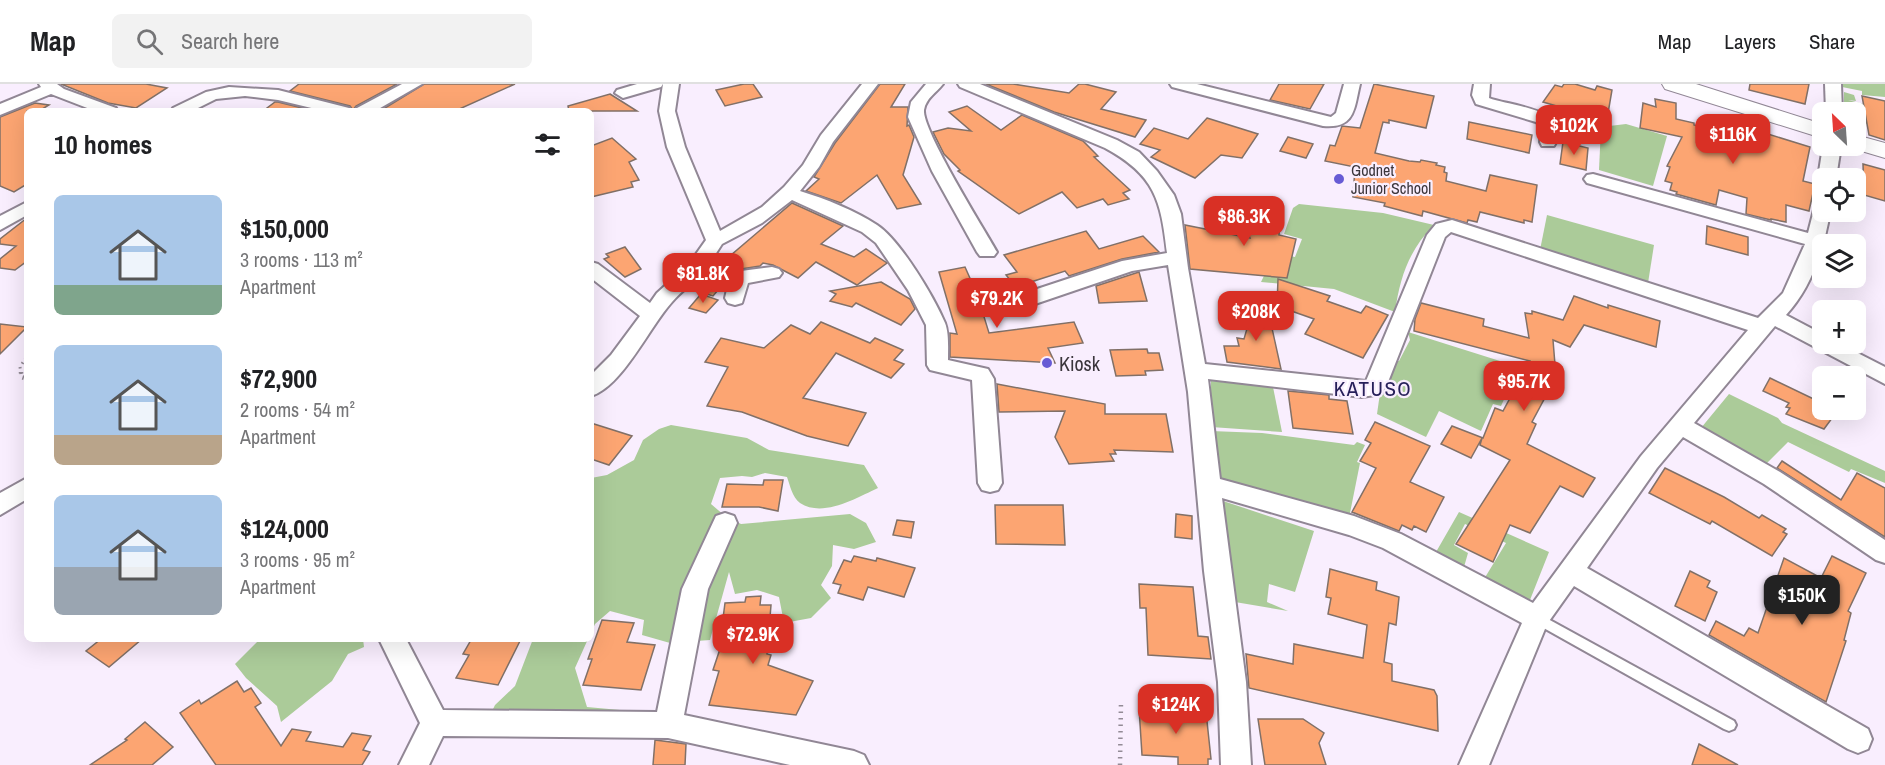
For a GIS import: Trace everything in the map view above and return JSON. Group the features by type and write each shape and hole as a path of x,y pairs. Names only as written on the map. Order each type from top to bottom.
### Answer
{"street":[{"path":"369,108 414,84"},
{"path":"623,93 655,84"},
{"path":"671,84 667,111 676,147 715,240"},
{"path":"594,385 619,360 650,314 702,260 715,240 757,220 788,193 810,167 821,146 861,100 870,84"},
{"path":"935,84 920,98 916,108 916,117 941,171 987,252"},
{"path":"966,84 1111,144 1132,156 1165,195 1172,214 1195,370 1232,682 1236,765"},
{"path":"1178,84 1323,121 1335,122 1344,115 1352,84"},
{"path":"1482,84 1480,95 1482,101 1534,116 1549,124 1548,142"},
{"path":"1673,84 1812,128"},
{"path":"1833,84 1834,102"},
{"path":"0,110 50,86 103,108"},
{"path":"185,108 210,96 242,89 260,90 332,108"},
{"path":"1866,145 1885,151"},
{"path":"1593,179 1812,240"},
{"path":"788,193 842,214 869,228 883,239 918,289 936,325 938,365 980,374 983,379 990,483"},
{"path":"0,225 24,209"},
{"path":"1195,370 1362,389 1373,388 1436,235 1443,228 1452,226 1768,322 1812,339"},
{"path":"1474,765 1537,618 1649,462 1792,296 1812,250"},
{"path":"1035,297 1129,265 1177,258"},
{"path":"702,260 738,278 772,273"},
{"path":"594,270 650,314"},
{"path":"735,298 738,278"},
{"path":"1844,354 1885,376"},
{"path":"1681,426 1772,478 1885,553"},
{"path":"1208,484 1354,526 1392,541 1537,618"},
{"path":"0,505 24,489"},
{"path":"668,725 695,589 725,523"},
{"path":"1570,571 1858,739"},
{"path":"394,642 435,723"},
{"path":"435,723 668,725 854,765"},
{"path":"414,765 435,723"}],"lane":[{"path":"1537,618 1729,725"}],"path":[{"path":"24,361 20,367 21,377 24,378"},
{"path":"1120,702 1120,765"}],"green space":[{"path":"1842,84 1885,84 1885,97 1862,95 1862,91 1842,87"},
{"path":"1844,92 1854,95 1856,101 1848,100 1856,102 1844,102"},
{"path":"1866,105 1878,108 1882,128 1866,124"},
{"path":"1626,124 1667,136 1653,186 1599,170 1601,127"},
{"path":"1299,204 1383,213 1434,225 1418,244 1407,265 1395,312 1334,289 1261,282 1275,253 1295,257 1302,239 1284,234 1293,208"},
{"path":"1547,215 1654,245 1648,283 1540,250"},
{"path":"1408,332 1519,367 1501,406 1493,404 1481,431 1439,411 1426,437 1377,414 1380,393 1392,361 1399,361 1410,340"},
{"path":"1211,381 1273,387 1282,432 1211,427"},
{"path":"1729,394 1778,418 1782,423 1885,471 1885,483 1851,469 1849,472 1788,442 1765,465 1701,428"},
{"path":"671,425 747,438 769,450 864,465 878,488 839,505 809,507 797,500 787,477 765,473 752,477 720,478 711,504 725,516 741,524 850,514 866,523 876,542 854,549 833,545 832,566 821,585 831,598 811,618 784,623 779,597 757,590 735,594 729,572 710,640 670,643 642,635 644,620 610,611 594,626 594,477 607,475 634,460 643,440 659,429"},
{"path":"1211,431 1262,433 1354,445 1357,442 1365,445 1357,462 1360,463 1349,518 1215,482"},
{"path":"1220,500 1314,531 1295,592 1269,584 1267,602 1288,611 1229,601"},
{"path":"1459,512 1549,552 1528,605 1481,584 1506,543 1465,524 1454,545 1468,553 1462,574 1432,559"},
{"path":"257,642 363,642 364,647 348,654 332,681 281,722 277,706 246,678 235,664"},
{"path":"532,642 587,642 575,668 587,707 664,714 552,732 479,738 495,705 515,686"}],"building":[{"path":"61,84 146,84 167,88 136,108 108,103"},
{"path":"299,84 397,84 354,108 290,91"},
{"path":"424,84 515,84 462,108 385,108"},
{"path":"753,84 762,97 725,106 716,90"},
{"path":"880,84 905,84 891,107 908,107 907,126 909,125 914,137 903,175 921,204 897,209 877,175 841,203 806,191 819,179 814,177 835,143"},
{"path":"986,84 1013,84 1069,93 1079,84 1085,84 1116,92 1101,109 1146,120 1135,137 1054,112"},
{"path":"1279,84 1324,84 1310,109 1270,100"},
{"path":"1374,84 1434,96 1426,128 1389,120 1389,123 1383,122 1375,153 1409,161 1420,162 1421,160 1437,163 1436,165 1445,167 1446,181 1486,191 1490,175 1537,185 1532,222 1524,220 1524,223 1480,212 1477,222 1468,220 1467,223 1423,211 1422,216 1384,206 1385,203 1353,197 1355,167 1325,161 1330,145 1335,146 1342,126 1360,128"},
{"path":"1564,84 1575,84 1595,90 1597,86 1612,90 1606,125 1566,116 1567,109 1543,102 1555,85 1562,87"},
{"path":"1750,84 1809,84 1805,104 1749,90"},
{"path":"610,94 637,111 594,111 594,108 568,108 568,106"},
{"path":"1862,96 1885,101 1885,140 1869,135 1866,102 1863,102"},
{"path":"1655,99 1676,103 1676,119 1694,123 1694,125 1752,141 1755,130 1810,147 1803,181 1812,183 1809,211 1786,205 1786,222 1771,220 1746,214 1747,198 1719,190 1716,205 1676,194 1677,192 1670,190 1672,183 1665,181 1670,167 1667,166 1682,137 1640,128 1643,103 1656,107"},
{"path":"278,102 302,108 267,108"},
{"path":"35,103 49,105 44,108 24,108 24,186 14,192 0,186 0,117"},
{"path":"967,106 1001,130 1022,115 1083,141 1098,156 1094,157 1130,190 1123,193 1129,199 1108,205 1103,199 1077,208 1062,192 1019,214 958,171 960,170 944,154 933,132 948,128 971,131 949,112"},
{"path":"1207,118 1258,134 1242,158 1221,155 1195,178 1151,157 1160,150 1140,144 1154,128 1188,139"},
{"path":"1469,122 1532,135 1529,153 1467,139"},
{"path":"1288,137 1313,144 1306,158 1280,151"},
{"path":"612,138 636,159 629,162 639,180 631,182 633,187 594,196 594,145"},
{"path":"1563,142 1588,148 1586,170 1560,164"},
{"path":"1863,164 1885,170 1885,201 1866,196 1866,168 1863,168"},
{"path":"792,203 843,226 821,244 854,257 866,249 887,263 857,285 816,262 798,278 773,265 763,263 760,266 741,269 724,261"},
{"path":"1252,206 1281,210 1279,235 1296,239 1287,278 1190,269 1185,225 1250,238 1241,215"},
{"path":"24,220 24,263 15,270 0,268 0,259 16,246 0,244 0,239"},
{"path":"1707,226 1748,237 1748,255 1706,244"},
{"path":"1086,231 1099,249 1143,236 1159,252 1122,259 1069,276 1065,271 1031,282 1035,287 1020,292 1006,275 1017,272 1004,255"},
{"path":"625,247 641,269 625,277 604,259 609,257 606,254"},
{"path":"965,267 977,294 989,333 1074,322 1083,343 1048,348 1055,363 950,357 950,333 957,334 939,272"},
{"path":"1139,272 1147,301 1099,303 1096,286"},
{"path":"709,274 725,282 713,296 693,290"},
{"path":"1278,279 1330,296 1327,301 1361,313 1366,306 1388,315 1363,358 1305,334 1314,319 1277,306"},
{"path":"881,282 910,299 915,309 901,325 856,303 852,307 830,301 836,294 830,291"},
{"path":"701,294 718,300 706,313 689,308"},
{"path":"1574,296 1608,308 1608,305 1660,321 1656,347 1584,325 1570,347 1553,340 1556,377 1532,422 1536,424 1527,444 1595,478 1583,497 1560,486 1530,533 1510,525 1493,562 1456,544 1510,460 1480,445 1482,438 1471,458 1441,444 1452,426 1483,438 1495,408 1503,411 1530,361 1414,331 1415,319 1421,303 1484,319 1483,326 1529,338 1525,313 1532,314 1532,311 1563,320"},
{"path":"1255,301 1266,301 1281,369 1227,362 1224,346 1239,346 1237,338 1244,339"},
{"path":"821,322 870,343 875,338 903,350 894,360 904,364 891,378 836,353 803,398 866,413 848,446 807,436 742,412 707,406 728,367 705,362 721,338 764,348 791,325 810,334"},
{"path":"0,324 24,327 24,330 0,354"},
{"path":"1147,349 1148,353 1159,353 1163,370 1145,371 1146,375 1116,376 1110,350"},
{"path":"1770,378 1812,398 1812,420 1831,420 1824,429 1786,414 1790,408 1786,407 1789,403 1763,391"},
{"path":"997,384 1105,404 1105,414 1166,414 1173,452 1114,450 1116,454 1110,454 1114,461 1069,464 1055,437 1065,411 999,412"},
{"path":"1288,391 1329,395 1329,399 1347,401 1353,434 1293,428"},
{"path":"1375,422 1430,446 1410,482 1444,497 1426,532 1414,526 1412,530 1402,525 1399,531 1352,512 1376,468 1360,461 1371,443 1365,440"},
{"path":"594,424 632,436 609,465 594,460"},
{"path":"1782,461 1841,500 1857,473 1885,488 1885,537 1777,468"},
{"path":"1665,468 1724,497 1759,518 1762,515 1786,529 1783,532 1787,534 1772,556 1712,521 1710,524 1649,493"},
{"path":"764,480 783,480 778,511 759,507 722,507 727,484 763,485"},
{"path":"995,505 1063,505 1065,545 996,544"},
{"path":"1176,514 1192,516 1192,539 1175,537"},
{"path":"897,520 914,522 911,538 893,535"},
{"path":"854,556 876,561 877,558 915,568 904,597 868,587 863,600 838,593 841,585 833,583 844,560 851,562"},
{"path":"1832,556 1866,573 1848,611 1851,613 1844,640 1846,641 1826,702 1709,635 1716,621 1744,636 1749,628 1758,633 1784,558 1821,578"},
{"path":"1330,569 1377,582 1376,590 1399,597 1396,625 1389,623 1384,662 1392,664 1392,681 1434,690 1437,696 1438,731 1249,688 1246,654 1293,664 1294,644 1363,658 1367,625 1328,614 1331,598 1326,597"},
{"path":"1690,571 1710,581 1707,587 1717,592 1705,621 1675,606"},
{"path":"1139,584 1193,587 1198,636 1208,637 1211,659 1148,655 1146,608 1140,608"},
{"path":"761,596 760,605 771,605 767,654 771,655 768,665 813,681 796,715 709,705 719,671 713,670 725,634 721,634 725,603 745,602 746,597"},
{"path":"602,620 634,623 627,642 655,645 641,690 583,685 592,659 588,659"},
{"path":"97,642 138,642 109,667 86,651"},
{"path":"470,642 520,642 498,685 456,678 469,655 463,654"},
{"path":"237,681 244,692 251,688 261,703 255,707 281,746 292,729 311,732 306,741 343,747 352,733 371,736 363,750 370,752 362,765 216,765 180,713 199,700 201,704"},
{"path":"1139,708 1206,712 1211,759 1208,759 1208,765 1178,765 1178,757 1142,755"},
{"path":"1258,719 1303,719 1324,733 1319,743 1326,765 1265,765"},
{"path":"145,722 173,747 152,765 90,765 127,740 125,739"},
{"path":"655,740 686,744 685,765 653,765"},
{"path":"1699,744 1738,765 1692,765"}],"place":[{"name":"Godnet Junior School","path":"1339,179"},
{"name":"Kiosk","path":"1047,363"}],"district":[{"name":"KATUSO","path":"1373,388"}]}
